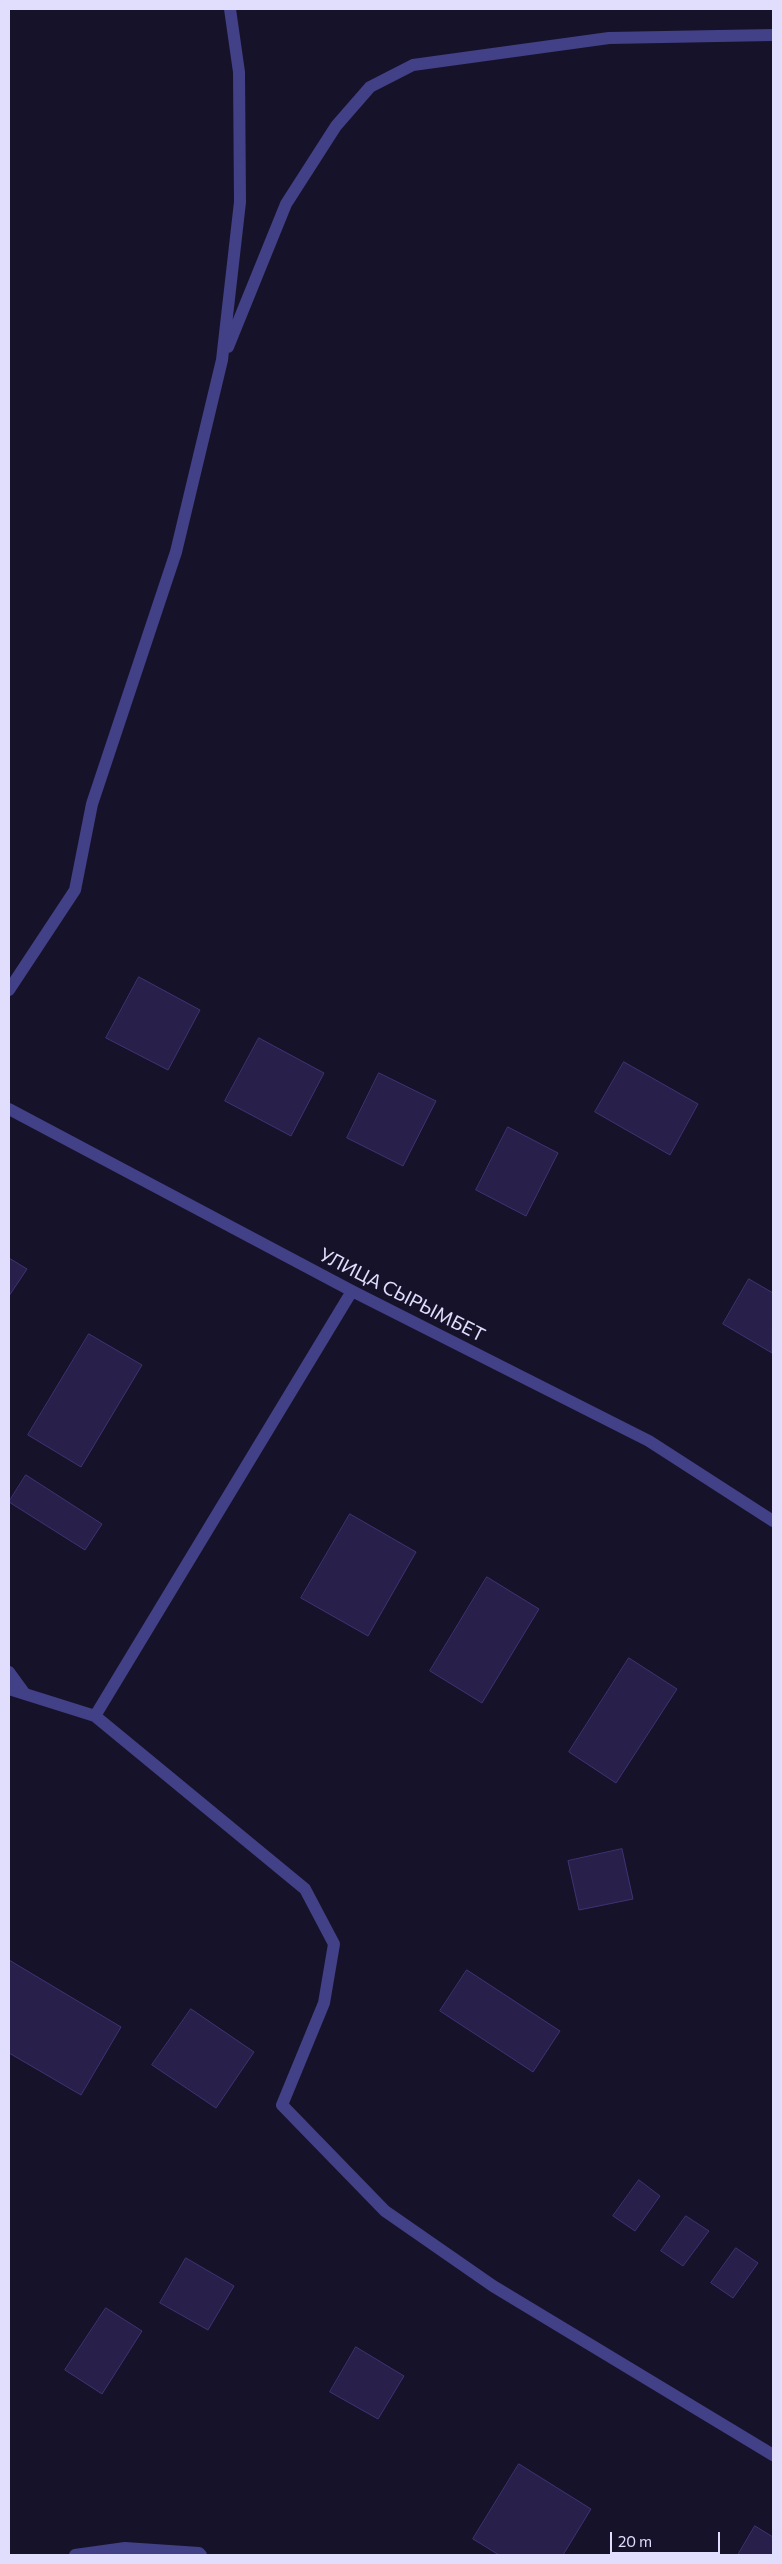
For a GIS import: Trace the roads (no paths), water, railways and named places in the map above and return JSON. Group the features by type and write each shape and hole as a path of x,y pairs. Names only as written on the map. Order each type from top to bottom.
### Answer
{"street":[{"path":"9,990 75,890 92,804 176,552 222,360 240,202 239,72 230,9"},
{"path":"222,360 286,204 336,126 370,87 413,65 609,38 773,35"},
{"name":"УЛИЦА СЫРЫМБЕТ","path":"9,1109 77,1147 352,1291 649,1441 773,1521"},
{"path":"95,1716 352,1291"},
{"path":"9,1672 25,1694"},
{"path":"9,1689 95,1716 305,1889 334,1944 324,2003 282,2105 385,2211 493,2286 773,2455"},
{"path":"75,2555 125,2548 198,2553 201,2555"}]}
